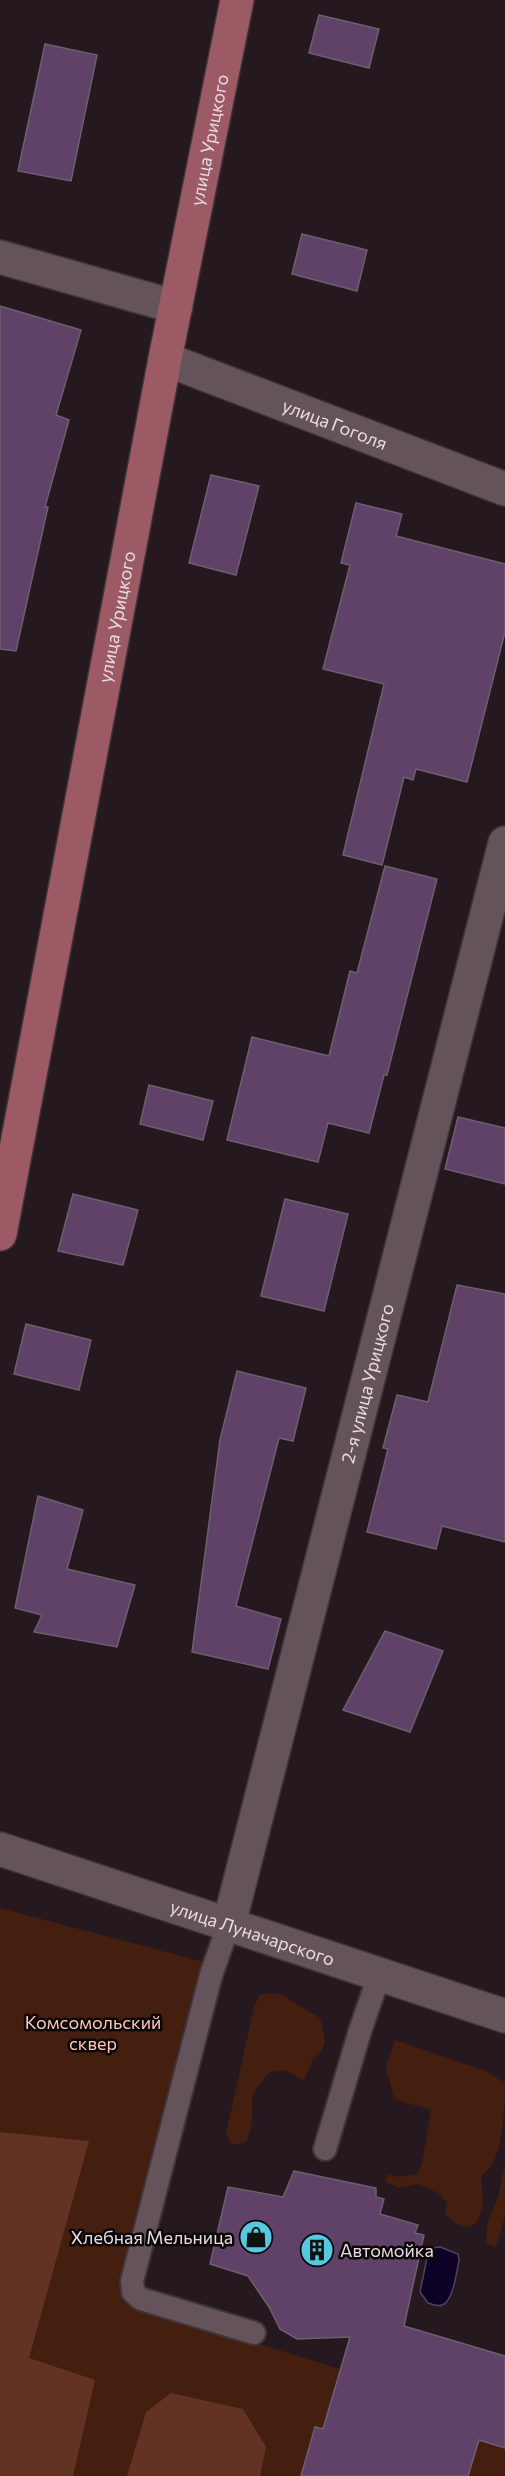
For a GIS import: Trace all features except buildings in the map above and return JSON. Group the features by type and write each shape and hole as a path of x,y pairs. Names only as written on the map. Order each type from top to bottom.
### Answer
{"main road":[{"name":"улица Урицкого","path":"0,1234 165,359 237,0"}],"street":[{"path":"0,257 176,307"},
{"name":"улица Гоголя","path":"165,359 505,489"},
{"name":"2-я улица Урицкого","path":"229,1924 505,843"},
{"name":"улица Луначарского","path":"0,1849 505,2016"}],"lane":[{"path":"229,1924 211,1976 132,2281 133,2292 141,2299 254,2333"},
{"path":"326,2149 360,2031 380,1973"}],"green space":[{"name":"Комсомольский сквер","path":"0,1908 204,1962 138,2226 122,2301 505,2421 505,2476 0,2476"},
{"path":"260,1994 280,1994 320,2018 325,2039 322,2051 312,2061 304,2081 285,2070 270,2072 254,2093 248,2138 245,2143 232,2145 226,2134 254,2007"},
{"path":"395,2040 486,2071 505,2083 503,2126 498,2149 491,2166 481,2176 482,2208 479,2218 471,2226 461,2226 452,2220 445,2213 447,2203 439,2194 430,2189 418,2184 399,2188 386,2182 388,2174 399,2177 417,2174 422,2163 431,2110 394,2098 386,2067"},
{"path":"505,2164 505,2216 496,2247 487,2244 486,2230 499,2193"}],"shaded area":[{"path":"0,2132 89,2141 29,2358 95,2380 73,2476 0,2476"},
{"path":"440,2247 458,2254 459,2260 449,2298 446,2303 439,2306 428,2303 420,2292 428,2253 432,2248"},
{"path":"171,2393 243,2409 266,2447 260,2476 127,2476 146,2412"}],"place":[{"name":"Хлебная Мельница","path":"256,2237"},
{"name":"Автомойка","path":"317,2250"}]}
